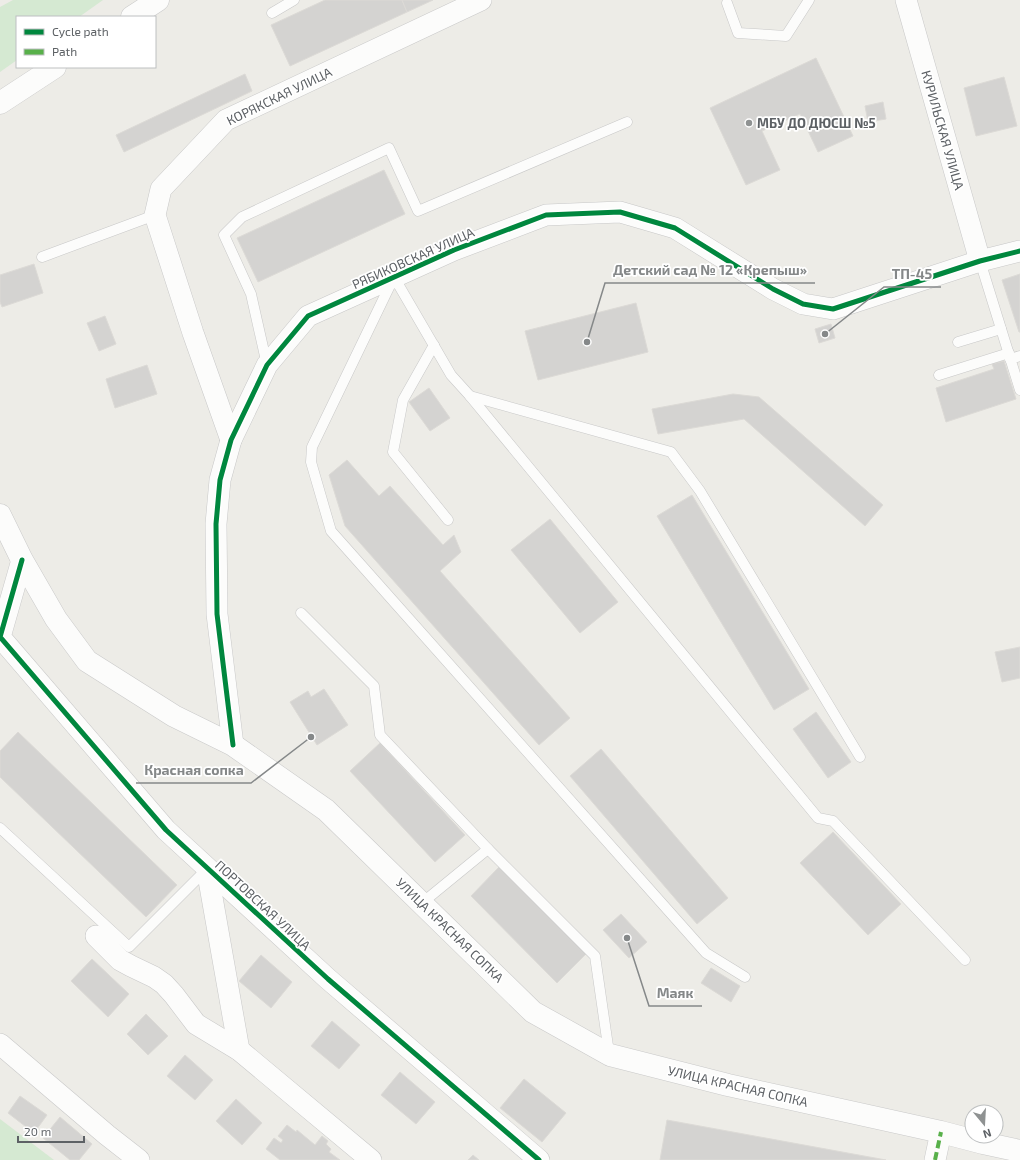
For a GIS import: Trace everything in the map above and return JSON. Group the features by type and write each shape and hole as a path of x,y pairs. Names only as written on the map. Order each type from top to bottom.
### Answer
{"main road":[{"path":"134,16 158,0"},
{"path":"0,103 53,68"},
{"name":"УЛИЦА КРАСНАЯ СОПКА","path":"0,515 22,560 56,620 87,661 174,716 233,745 326,810 533,1012 610,1055 728,1085 942,1132 1020,1151"}],"street":[{"name":"КОРЯКСКАЯ УЛИЦА","path":"155,215 161,189 226,120 481,0"},
{"name":"КУРИЛЬСКАЯ УЛИЦА","path":"906,0 980,261"},
{"name":"РЯБИКОВСКАЯ УЛИЦА","path":"233,745 217,614 216,532 220,480 231,440 267,365 308,316 454,250 546,215 620,212 675,228 774,289 803,304 833,309 980,261 1020,251"},
{"path":"155,215 193,332 231,440"},
{"path":"0,638 22,560"},
{"name":"ПОРТОВСКАЯ УЛИЦА","path":"0,638 166,830 328,979 539,1160"},
{"path":"208,869 239,1050"},
{"path":"96,936 120,960 154,977 164,984 196,1024 239,1050 370,1160"},
{"path":"0,1044 107,1135 139,1160"},
{"path":"935,1160 942,1132"}],"lane":[{"path":"272,13 294,0"},
{"path":"727,3 738,33 786,36 809,0"},
{"path":"267,365 251,294 224,235 242,217 389,148 418,212 627,122"},
{"path":"42,257 155,215"},
{"path":"980,261 1001,329 1013,356 1020,390"},
{"path":"394,277 451,375 470,396 818,818 833,821 965,960"},
{"path":"394,277 312,447 311,462 331,531 706,953 745,977"},
{"path":"958,342 1001,329"},
{"path":"434,345 403,400 393,452 448,520"},
{"path":"939,375 1013,356"},
{"path":"470,396 671,452 700,491 860,757"},
{"path":"301,614 374,686 380,735 488,849 595,956 610,1055"},
{"path":"0,828 129,947 208,869"},
{"path":"422,903 488,849"}],"green space":[{"path":"13,0 103,0 80,16 16,16 16,61 0,72 0,7"},
{"path":"0,1119 54,1160 0,1160"}],"building":[{"path":"325,0 402,0 407,12 290,66 271,25"},
{"path":"402,0 433,0 407,12"},
{"name":"МБУ ДО ДЮСШ №5","path":"816,58 853,136 818,152 800,114 762,131 780,170 746,185 710,108"},
{"path":"245,74 252,91 124,152 116,135"},
{"path":"1004,77 1017,126 976,136 964,88"},
{"path":"883,102 886,119 868,122 865,106"},
{"path":"384,170 405,214 258,282 237,238"},
{"path":"34,264 43,293 2,307 0,302 0,275"},
{"path":"1020,274 1020,332 1019,332 1002,280"},
{"path":"636,303 648,352 538,380 525,331"},
{"path":"105,316 116,344 99,351 87,323"},
{"path":"831,324 835,338 819,343 815,329"},
{"path":"1004,361 1016,399 946,422 936,388 994,369 992,364"},
{"path":"147,365 157,394 115,408 106,379"},
{"path":"429,388 450,418 430,431 409,402"},
{"path":"733,394 759,397 883,505 865,526 744,419 658,434 652,409"},
{"path":"347,460 379,496 390,486 443,545 454,535 461,552 440,571 570,718 539,745 345,526 329,475"},
{"path":"692,495 809,689 774,710 657,516"},
{"path":"550,519 618,602 580,633 511,550"},
{"path":"1020,647 1020,678 1002,682 995,652"},
{"path":"324,689 348,725 317,745 290,702 308,691 311,697"},
{"path":"816,712 851,762 828,778 793,729"},
{"path":"18,732 177,885 146,917 0,777 0,751"},
{"path":"380,743 465,835 435,862 350,771"},
{"path":"601,749 728,898 697,924 570,776"},
{"path":"833,832 901,904 868,935 800,863"},
{"path":"499,867 586,954 557,983 471,896"},
{"path":"621,914 647,942 629,958 603,930"},
{"path":"261,955 292,982 271,1008 239,981"},
{"path":"92,959 129,994 108,1017 71,981"},
{"path":"711,968 740,986 731,1002 701,983"},
{"path":"146,1014 168,1036 148,1055 127,1034"},
{"path":"332,1021 360,1045 339,1069 311,1046"},
{"path":"185,1055 213,1080 195,1100 167,1076"},
{"path":"400,1072 435,1102 416,1124 381,1095"},
{"path":"524,1079 566,1113 542,1142 500,1108"},
{"path":"20,1096 47,1115 34,1133 8,1113"},
{"path":"236,1099 262,1123 242,1145 216,1121"},
{"path":"60,1117 92,1144 79,1160 70,1160 43,1138"},
{"path":"667,1120 886,1160 660,1160"},
{"path":"287,1125 296,1132 297,1130 315,1145 322,1136 328,1141 326,1144 331,1149 329,1152 340,1160 280,1160 266,1149 274,1138 281,1143 283,1140 278,1136"},
{"path":"473,1155 479,1160 468,1160"}],"marked path":[{"path":"935,1160 941,1132"}],"cycle path":[{"path":"233,745 217,614 216,524 220,480 231,440 267,365 308,316 454,250 546,215 620,212 675,228 773,289 803,304 833,309 980,261 1020,251"},
{"path":"22,560 0,637 166,830 328,979 539,1160"}],"place":[{"name":"МБУ ДО ДЮСШ №5","path":"749,123"},
{"name":"ТП-45","path":"825,334"},
{"name":"Детский сад № 12 «Крепыш»","path":"587,342"},
{"name":"Красная сопка","path":"311,737"},
{"name":"Маяк","path":"627,938"}]}
